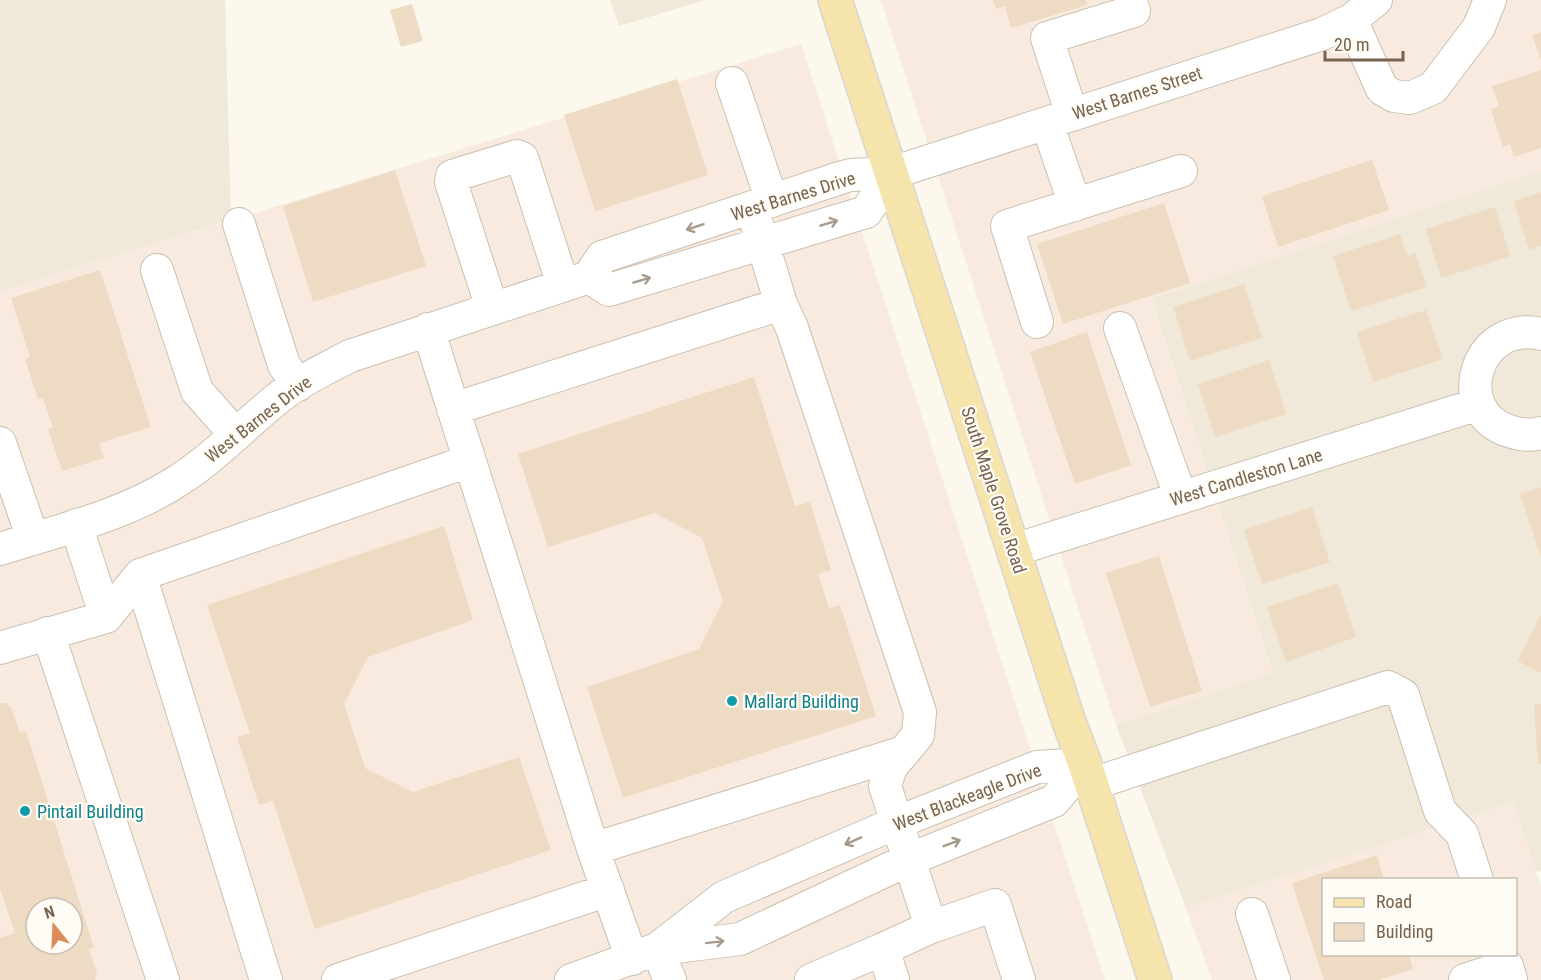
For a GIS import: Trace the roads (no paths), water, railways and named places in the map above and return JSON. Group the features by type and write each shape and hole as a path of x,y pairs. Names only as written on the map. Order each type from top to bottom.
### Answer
{"main road":[{"name":"South Maple Grove Road","path":"836,0 1069,722 1089,774 1155,980"}],"street":[{"path":"1075,205 1047,38 1134,11 1130,0"},
{"name":"West Barnes Street","path":"892,173 1322,34 1351,20 1376,0"},
{"path":"1351,20 1382,89 1394,96 1410,98 1433,88 1479,27 1490,0"},
{"path":"732,83 762,204 763,243 781,304 792,328 920,712 918,735 891,767 885,786 931,927"},
{"path":"492,308 451,182 452,176 517,156 522,158 576,281"},
{"path":"1037,322 1007,226 1181,171"},
{"name":"West Barnes Drive","path":"0,549 76,525 150,497 180,479 283,394 350,356 576,281 602,257 851,175 892,173"},
{"name":"West Barnes Drive","path":"576,281 609,290 866,212 892,173"},
{"path":"238,224 284,365 298,385"},
{"path":"157,270 197,391 236,435"},
{"path":"453,408 781,304"},
{"path":"1120,328 1181,498"},
{"path":"428,329 592,849 608,890 645,954 670,980"},
{"path":"1541,334 1523,332 1507,336 1493,344 1482,357 1476,372 1475,388 1479,404 1489,419 1503,430 1520,435 1541,433"},
{"name":"West Candleston Lane","path":"1014,550 1479,404"},
{"path":"0,443 33,539"},
{"path":"0,648 106,616 140,575 469,460"},
{"path":"76,525 106,616"},
{"path":"140,575 266,980"},
{"path":"48,633 163,980"},
{"path":"1089,774 1388,687 1403,695 1440,811 1462,834 1477,878"},
{"path":"592,849 904,752"},
{"name":"West Blackeagle Drive","path":"645,954 724,897 896,823 1037,767 1089,774"},
{"name":"West Blackeagle Drive","path":"571,980 645,954 740,939 908,860 1054,801 1089,774"},
{"path":"338,980 608,890"},
{"path":"812,980 931,927 994,905 1018,980"},
{"path":"1252,914 1274,980"},
{"path":"883,949 893,980"},
{"path":"1465,980 1507,967"}],"place":[{"name":"Mallard Building","path":"732,701"},
{"name":"Pintail Building","path":"25,811"}]}
